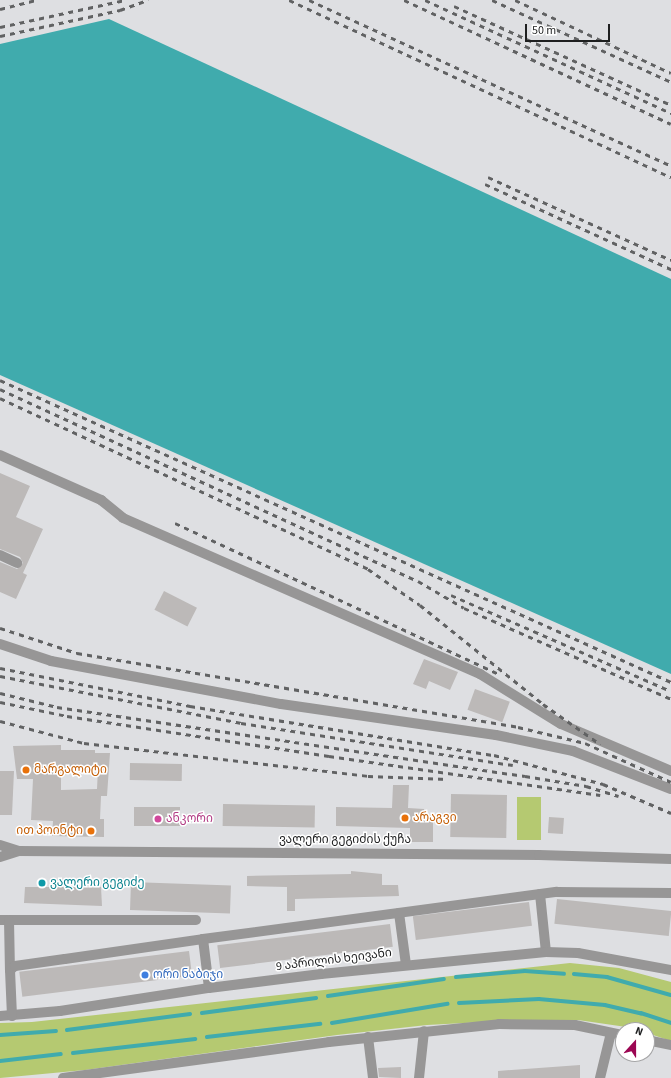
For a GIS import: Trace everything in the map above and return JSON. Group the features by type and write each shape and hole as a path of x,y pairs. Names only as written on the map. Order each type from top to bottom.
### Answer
{"street":[{"path":"0,455 101,500 123,518 480,674 561,724 671,771"},
{"path":"0,554 17,563"},
{"path":"0,644 51,661 281,704 496,735 573,751 671,789"},
{"name":"ვალერი გეგიძის ქუჩა","path":"0,845 18,851 539,855 671,859"},
{"name":"ვალერი გეგიძის ქუჩა","path":"0,857 18,851"},
{"path":"10,970 15,966 203,939 540,894 634,891 671,893"},
{"path":"540,894 546,952"},
{"path":"400,913 406,965"},
{"path":"12,1016 5,985 10,970 4,920 196,920"},
{"path":"203,939 209,988"},
{"name":"9 აპრილის ხეივანი","path":"0,1016 60,1012 209,988 406,965 546,952 578,953 671,970"},
{"path":"63,1078 98,1076 368,1037 499,1024 575,1025 615,1034"},
{"path":"419,1078 424,1031"},
{"path":"600,1078 610,1033"},
{"path":"368,1037 373,1078"},
{"path":"655,1042 671,1046"}],"green space":[{"path":"517,797 541,797 541,840 517,840"},
{"path":"570,963 619,968 671,982 671,1041 655,1036 655,1022 615,1022 615,1025 578,1020 502,1021 427,1025 337,1035 85,1070 0,1078 0,1023 32,1022"}],"water":[{"path":"109,19 671,279 671,674 0,375 0,44"}],"building":[{"path":"0,473 30,486 16,517 43,529 23,573 27,575 16,599 0,592 0,562 17,569 23,563 20,557 0,549"},
{"path":"164,591 197,608 187,627 154,610"},
{"path":"424,659 458,672 450,690 429,681 426,689 413,684"},
{"path":"475,689 510,702 502,722 467,710"},
{"path":"61,745 61,750 95,750 95,753 110,753 107,796 101,796 100,819 104,819 104,837 52,836 53,821 31,820 33,779 17,779 13,746","holes":["61,768 98,768 97,789 61,790"]},
{"path":"130,763 182,764 182,781 130,780"},
{"path":"0,771 14,771 12,815 0,815"},
{"path":"393,785 409,785 408,808 424,809 424,821 433,821 433,842 410,842 410,828 336,826 336,807 392,808"},
{"path":"451,794 507,795 506,838 450,837"},
{"path":"223,804 315,806 315,828 223,826"},
{"path":"134,807 180,807 180,826 134,826"},
{"path":"549,817 564,818 563,834 548,833"},
{"path":"351,871 382,874 382,885 398,885 399,896 295,899 295,911 287,911 287,887 247,886 247,876 351,874"},
{"path":"131,882 231,885 230,913 130,910"},
{"path":"25,887 101,887 102,906 24,903"},
{"path":"557,899 671,911 669,936 554,924"},
{"path":"529,902 532,926 416,940 413,916"},
{"path":"390,924 393,947 220,968 217,945"},
{"path":"189,951 192,976 22,997 19,972"},
{"path":"580,1065 580,1078 498,1078 498,1071"},
{"path":"401,1067 401,1078 379,1077 378,1068"}],"waterway":[{"path":"456,977 525,971 564,974"},
{"path":"574,974 607,977 671,995"},
{"path":"328,996 444,979"},
{"path":"202,1013 316,998"},
{"path":"459,1003 539,999 605,1005 641,1013 671,1023"},
{"path":"332,1023 447,1004"},
{"path":"67,1030 190,1014"},
{"path":"207,1037 320,1024"},
{"path":"0,1035 56,1031"},
{"path":"73,1053 195,1039"},
{"path":"0,1061 61,1054"}],"railway":[{"path":"0,9 37,0"},
{"path":"0,27 125,0"},
{"path":"0,36 120,10 148,0"},
{"path":"289,0 671,177"},
{"path":"309,0 671,166"},
{"path":"404,0 671,124"},
{"path":"425,0 671,113"},
{"path":"492,0 671,82"},
{"path":"515,0 671,73"},
{"path":"454,6 671,105"},
{"path":"488,177 671,260"},
{"path":"485,184 671,269"},
{"path":"0,380 671,682"},
{"path":"0,389 418,581 464,608 671,699"},
{"path":"0,398 368,569 420,605 547,707"},
{"path":"175,523 499,674"},
{"path":"451,595 671,691"},
{"path":"0,628 77,653 518,727 585,743 671,782"},
{"path":"0,668 190,706 494,755 603,784 671,813"},
{"path":"0,676 241,723 513,765"},
{"path":"0,693 57,707 525,776 586,786 619,796"},
{"path":"0,702 67,716 600,795"},
{"path":"543,704 600,744"},
{"path":"0,721 84,743 368,776 448,779"}],"place":[{"name":"მარგალიტი","path":"26,770"},
{"name":"არაგვი","path":"405,818"},
{"name":"ანკორი","path":"158,819"},
{"name":"ით პოინტი","path":"91,831"},
{"name":"ვალერი გეგიძე","path":"42,883"},
{"name":"ორი ნაბიჯი","path":"145,975"}]}
